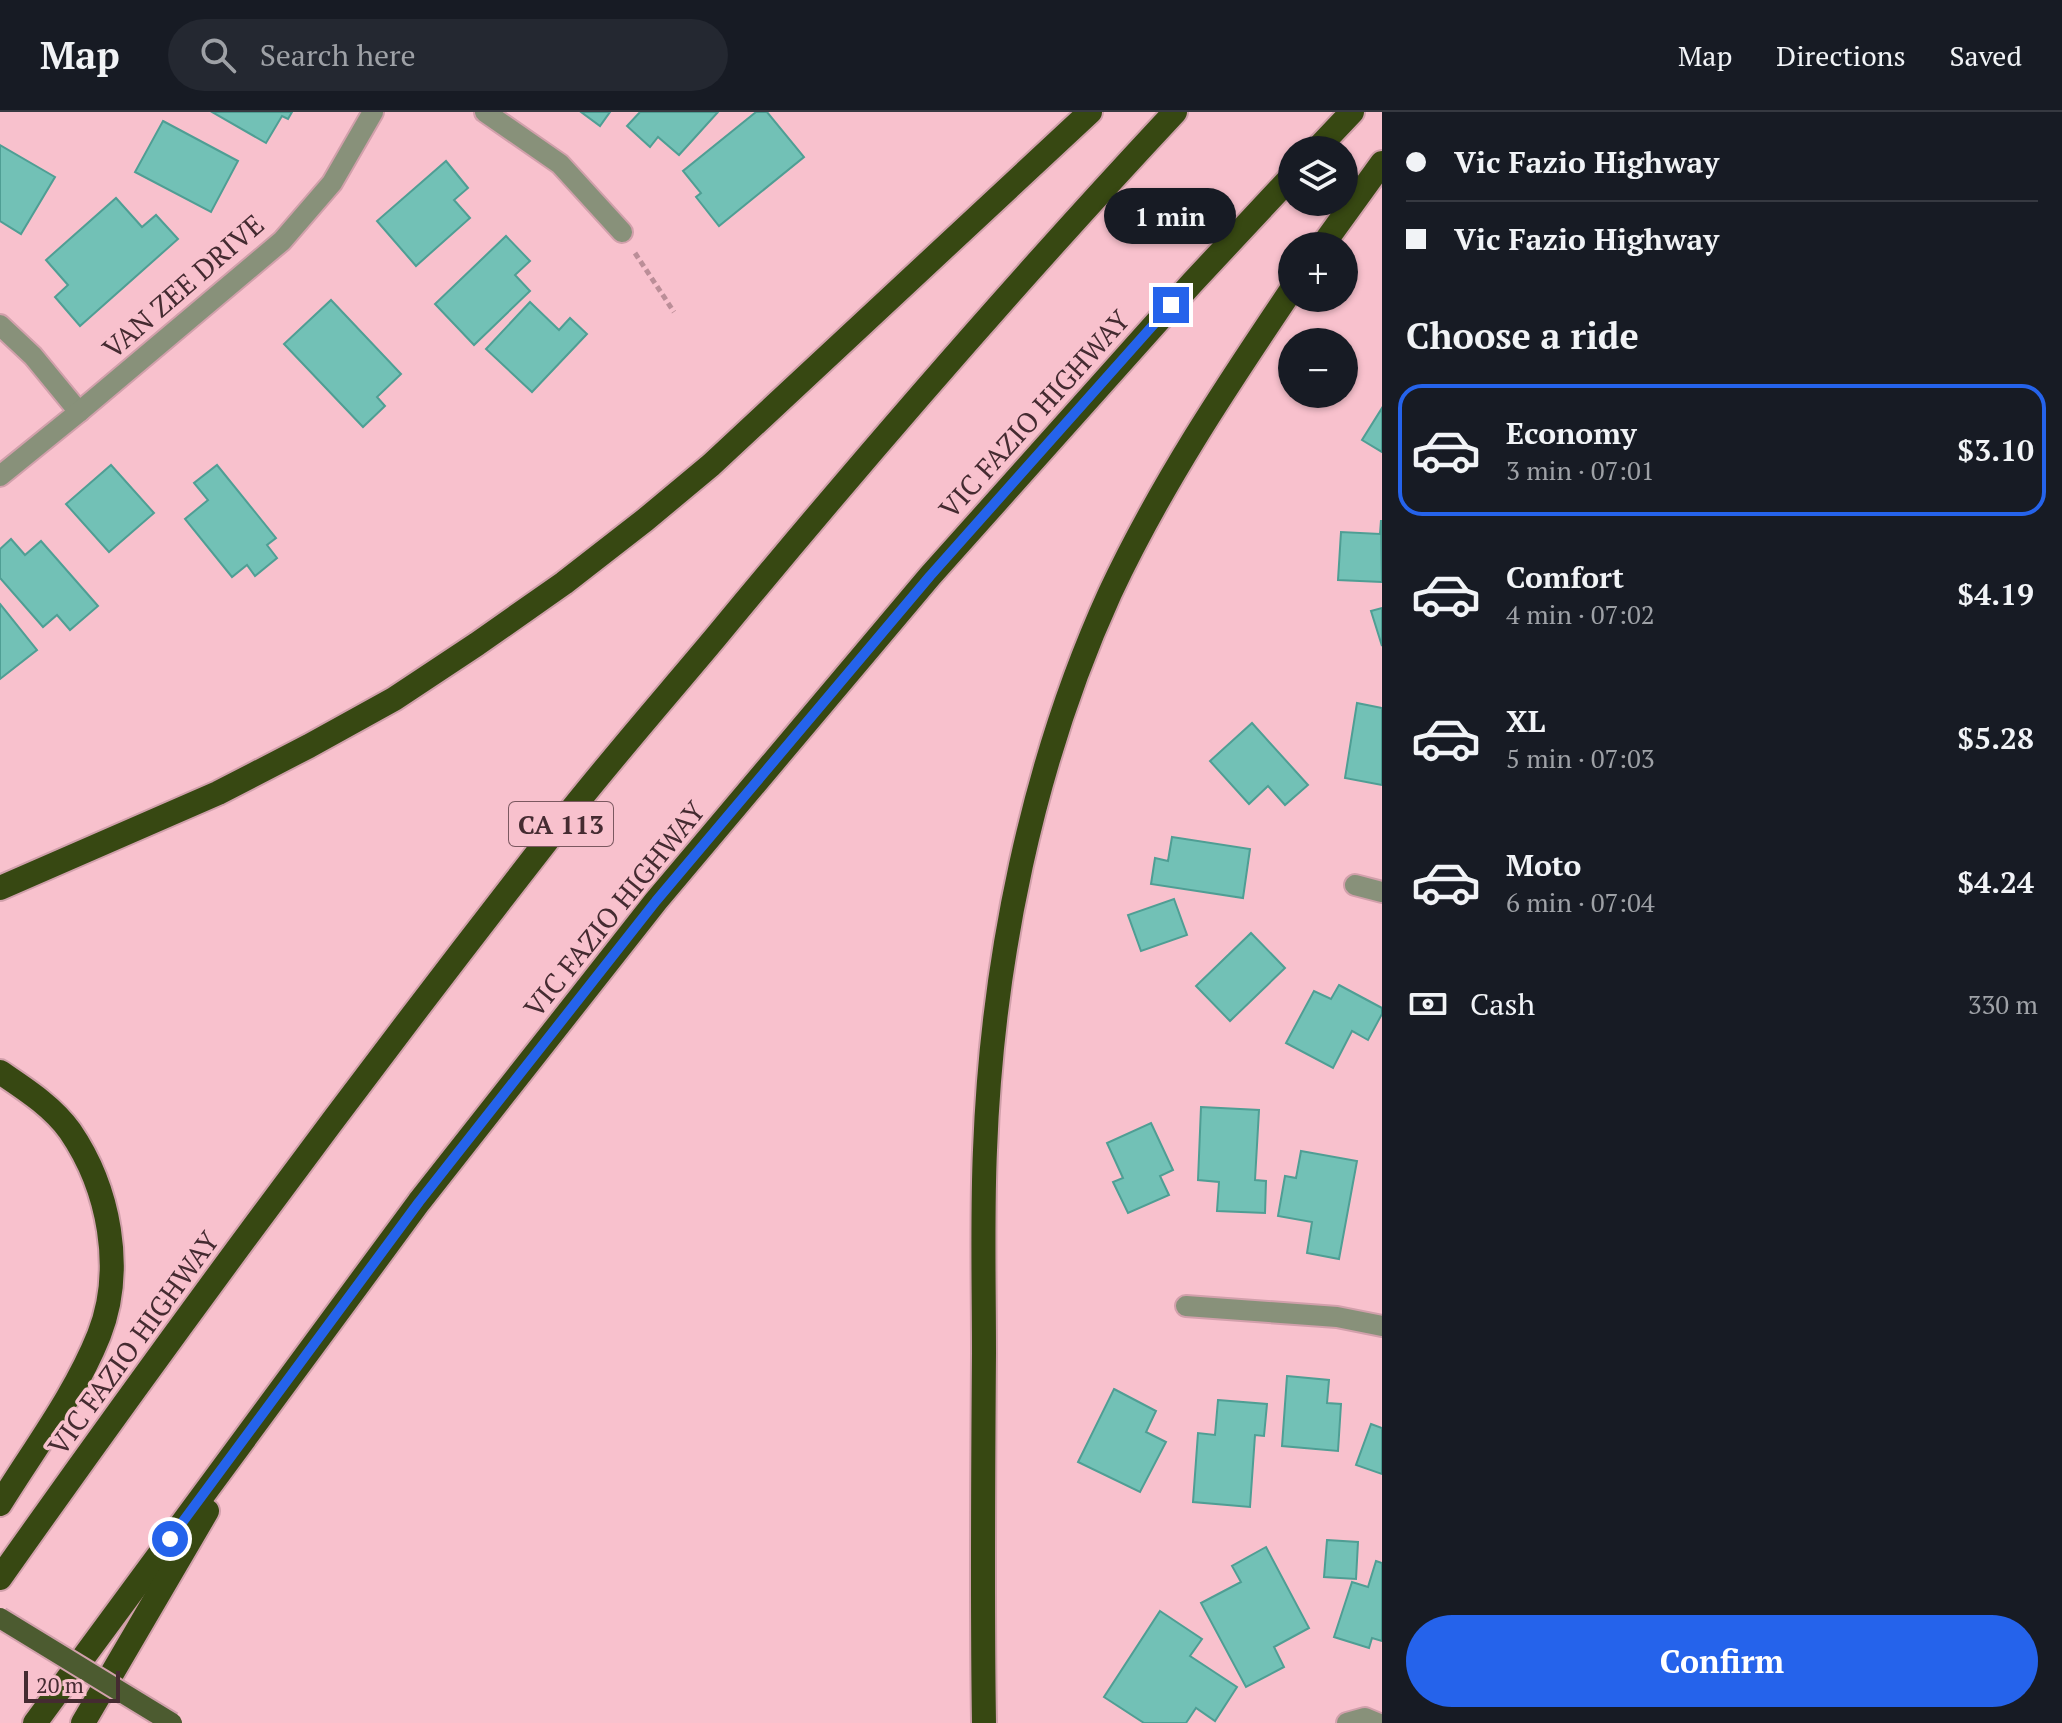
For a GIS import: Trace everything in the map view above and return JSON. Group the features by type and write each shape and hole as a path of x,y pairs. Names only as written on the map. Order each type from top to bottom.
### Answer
{"highway":[{"path":"0,888 218,793 309,746 394,699 564,583 711,465 1090,112"},
{"name":"VIC FAZIO HIGHWAY","path":"0,1578 320,1139 549,838 826,504 1080,214 1175,112"},
{"path":"1329,136 1352,112"},
{"path":"1332,232 1382,163"},
{"name":"VIC FAZIO HIGHWAY","path":"35,1723 419,1202 656,901 930,576 1278,191"},
{"path":"984,1723 985,1149 993,1032 1012,906 1045,769 1075,679 1110,593 1161,495 1278,310"},
{"path":"0,1072 37,1096 69,1129 90,1166 105,1207 112,1250 108,1298 100,1333 75,1383 0,1504"},
{"path":"83,1723 276,1394"}],"main road":[{"path":"0,1618 172,1723"}],"street":[{"name":"VAN ZEE DRIVE","path":"0,476 282,241 332,183 373,112"},
{"path":"485,112 560,164 622,232"},
{"path":"0,325 33,356 79,412"},
{"path":"1355,885 1382,892"},
{"path":"1186,1306 1337,1317 1382,1326"}],"path":[{"path":"622,232 674,312"}],"building":[{"path":"212,112 292,112 288,119 282,116 266,143"},
{"path":"581,112 610,112 600,126"},
{"path":"640,112 718,112 679,155 658,137 650,147 627,126"},
{"path":"756,112 767,112 804,157 719,226 696,197 701,193 683,171"},
{"path":"163,121 238,161 211,212 135,172"},
{"path":"0,145 55,177 21,234 0,221"},
{"path":"446,161 468,188 454,200 470,218 416,266 377,221"},
{"path":"116,198 142,227 156,215 178,239 80,326 55,297 68,285 46,260"},
{"path":"506,236 530,261 515,275 530,291 474,345 435,304"},
{"path":"331,300 401,374 377,397 385,406 363,427 284,344"},
{"path":"530,302 559,330 570,318 587,334 532,392 486,349"},
{"path":"1382,408 1382,452 1362,440"},
{"path":"111,465 154,513 109,552 66,504"},
{"path":"217,465 276,538 267,545 277,558 255,576 247,565 232,577 185,519 208,500 194,483"},
{"path":"1381,520 1382,582 1338,580 1341,532 1380,534"},
{"path":"11,539 25,555 41,541 98,606 70,630 57,615 43,627 0,578 0,549"},
{"path":"0,604 37,650 0,679"},
{"path":"1382,608 1382,646 1371,611"},
{"path":"1357,703 1382,708 1382,785 1345,778"},
{"path":"1252,723 1308,785 1285,805 1268,786 1249,804 1210,761"},
{"path":"1172,837 1250,849 1243,898 1151,884 1155,858 1168,861"},
{"path":"1174,899 1187,935 1141,951 1128,915"},
{"path":"1251,933 1285,968 1230,1021 1196,986"},
{"path":"1339,985 1382,1008 1382,1014 1368,1040 1352,1031 1333,1068 1286,1043 1314,991 1331,999"},
{"path":"1201,1107 1259,1110 1255,1180 1266,1181 1265,1213 1217,1211 1219,1182 1198,1180"},
{"path":"1151,1123 1173,1170 1160,1176 1169,1195 1128,1213 1113,1182 1123,1178 1107,1143"},
{"path":"1301,1151 1357,1161 1339,1259 1307,1253 1312,1222 1278,1216 1285,1176 1296,1178"},
{"path":"1287,1376 1329,1380 1327,1403 1341,1404 1338,1451 1282,1446"},
{"path":"1114,1389 1156,1411 1146,1432 1166,1442 1140,1492 1078,1462"},
{"path":"1218,1400 1267,1404 1264,1436 1255,1435 1250,1507 1193,1502 1198,1433 1215,1435"},
{"path":"1371,1424 1382,1428 1382,1474 1356,1465"},
{"path":"1327,1540 1358,1542 1356,1579 1324,1577"},
{"path":"1266,1547 1309,1628 1274,1647 1284,1667 1246,1687 1201,1603 1241,1582 1232,1566"},
{"path":"1376,1561 1382,1563 1382,1641 1372,1638 1369,1648 1334,1637 1352,1582 1368,1587"},
{"path":"1160,1611 1202,1639 1190,1656 1237,1687 1215,1721 1196,1708 1186,1723 1144,1723 1104,1697"}],"route":[{"path":"170,1539 419,1202 656,901 930,576 1171,305"}]}
